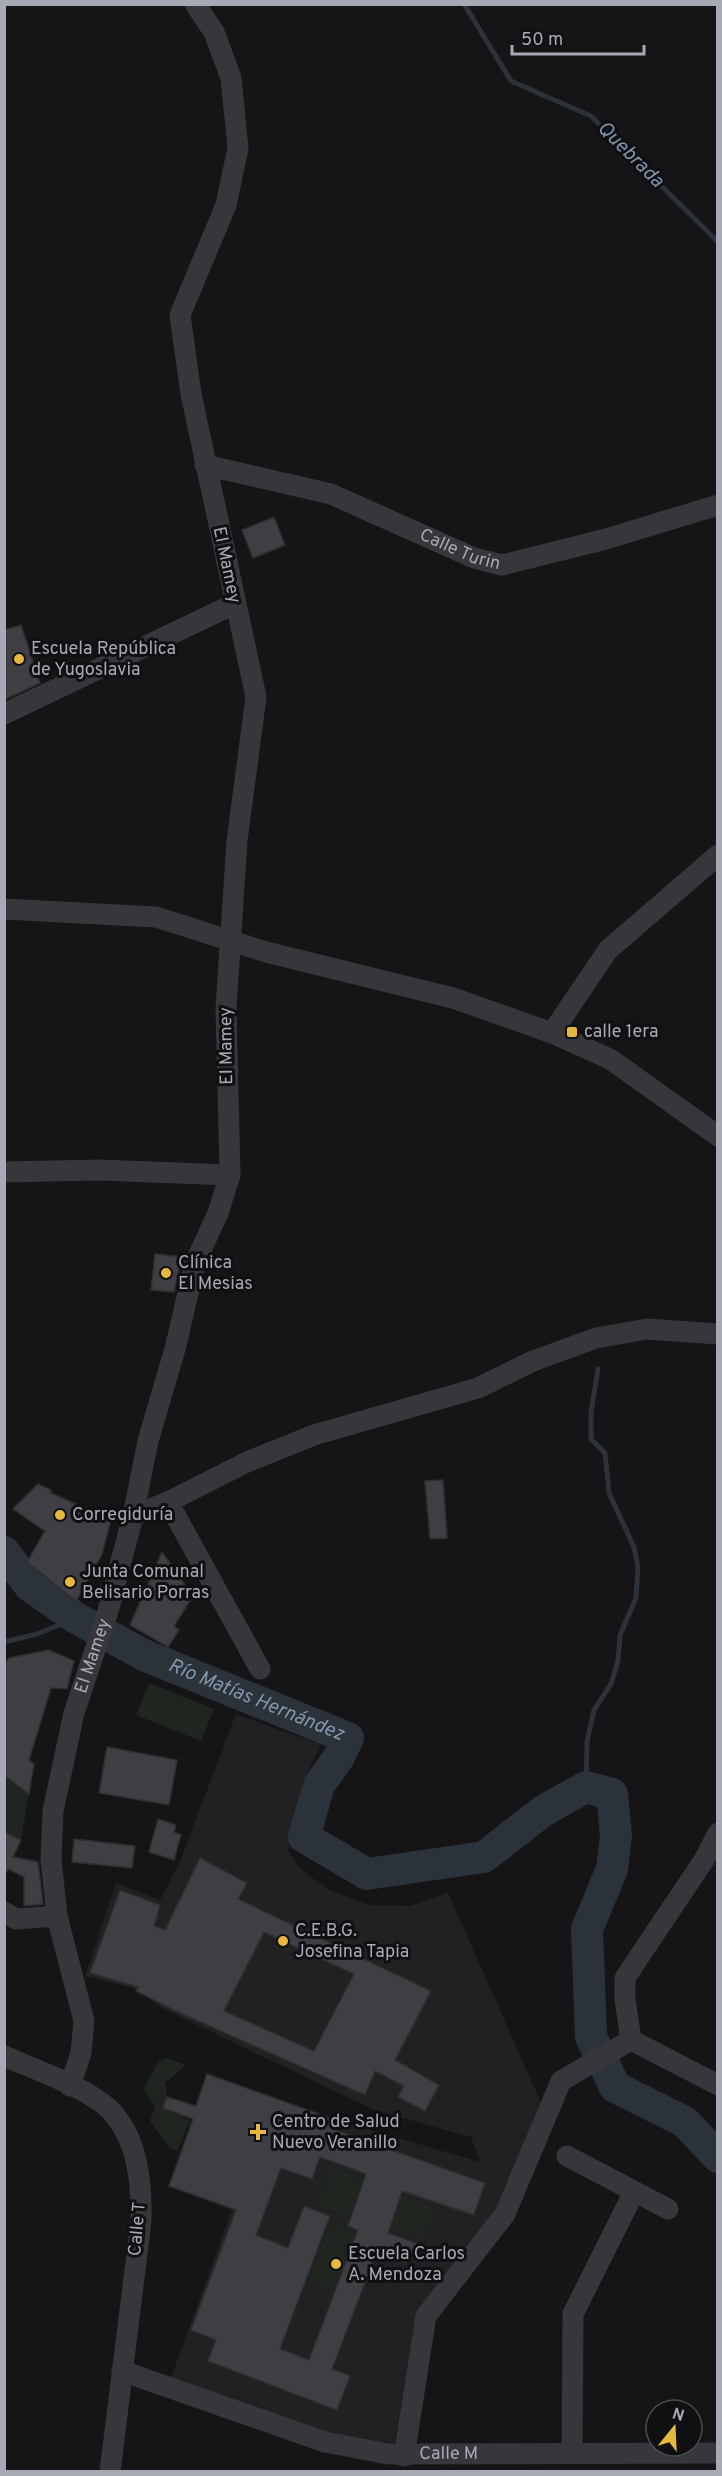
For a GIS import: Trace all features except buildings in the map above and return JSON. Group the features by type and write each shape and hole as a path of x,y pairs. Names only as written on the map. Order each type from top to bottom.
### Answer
{"street":[{"name":"El Mamey","path":"70,2086 81,2053 84,2021 57,1916 51,1859 54,1811 65,1747 92,1653 108,1611 133,1516 148,1441 175,1349 195,1263 218,1213 230,1175 226,1008 237,841 256,697 246,641 234,604 205,465 191,394 180,315 226,205 238,148 231,78 214,32 195,4"},
{"name":"Calle Turin","path":"205,465 331,494 474,558 502,565 584,545 717,505"},
{"path":"4,714 234,604"},
{"path":"552,1033 608,950 717,855"},
{"path":"4,909 156,917 266,952 453,998 552,1033 620,1065 704,1129 717,1136"},
{"path":"4,1172 99,1170 230,1175"},
{"path":"133,1516 168,1502 247,1462 314,1435 478,1388 533,1361 596,1338 647,1329 717,1334"},
{"path":"168,1502 260,1669"},
{"path":"622,2045 625,1978 704,1860 717,1833"},
{"path":"4,1912 16,1919 57,1916"},
{"path":"404,2456 422,2325 426,2316 499,2224 561,2081 622,2045"},
{"path":"622,2045 717,2085"},
{"name":"Calle T","path":"4,2056 70,2086 107,2108 116,2120 135,2157 142,2188 141,2221 110,2472"},
{"path":"567,2156 668,2209"},
{"path":"572,2453 573,2314 634,2192"},
{"name":"Calle M","path":"122,2371 325,2442 404,2456 717,2453"}],"shaded area":[{"path":"149,1683 214,1709 201,1741 136,1715"},
{"path":"236,1714 321,1745 303,1782 288,1851 302,1870 329,1890 369,1905 410,1906 448,1893 542,2105 503,2208 424,2304 415,2319 395,2443 348,2440 171,2378 251,2157 312,2179 333,2119 480,2162 471,2137 374,2110 164,2009 133,1988 85,1976 116,1883 160,1900 179,1864"},
{"path":"4,1775 29,1794 21,1840 5,1832"},
{"path":"166,2058 186,2065 165,2083 169,2108 183,2112 183,2118 190,2120 178,2150 170,2149 150,2121 155,2106 144,2089 158,2062"},
{"path":"333,2167 437,2210 421,2239 390,2227 317,2206"},
{"path":"331,2223 355,2232 334,2289 309,2280"}],"waterway":[{"name":"Quebrada","path":"464,4 511,81 591,116 718,242"},
{"path":"586,1787 587,1742 594,1710 611,1684 618,1661 620,1635 636,1598 638,1567 634,1547 609,1493 605,1453 591,1439 591,1412 598,1369"},
{"name":"Río Matías Hernández","path":"4,1552 30,1586 76,1618 146,1656 348,1738 339,1757 319,1785 304,1837 367,1874 484,1857 543,1811 586,1787 612,1794 616,1836 612,1869 587,1929 591,2037 615,2087 685,2122 718,2157"},
{"path":"4,1642 37,1634 76,1618"}],"place":[{"name":"Escuela República de Yugoslavia","path":"19,659"},
{"name":"calle 1era","path":"572,1032"},
{"name":"Clínica El Mesias","path":"166,1273"},
{"name":"Corregiduría","path":"60,1515"},
{"name":"Junta Comunal Belisario Porras","path":"70,1582"},
{"name":"C.E.B.G. Josefina Tapia","path":"283,1941"},
{"name":"Centro de Salud Nuevo Veranillo","path":"258,2132"},
{"name":"Escuela Carlos A. Mendoza","path":"336,2264"}]}
